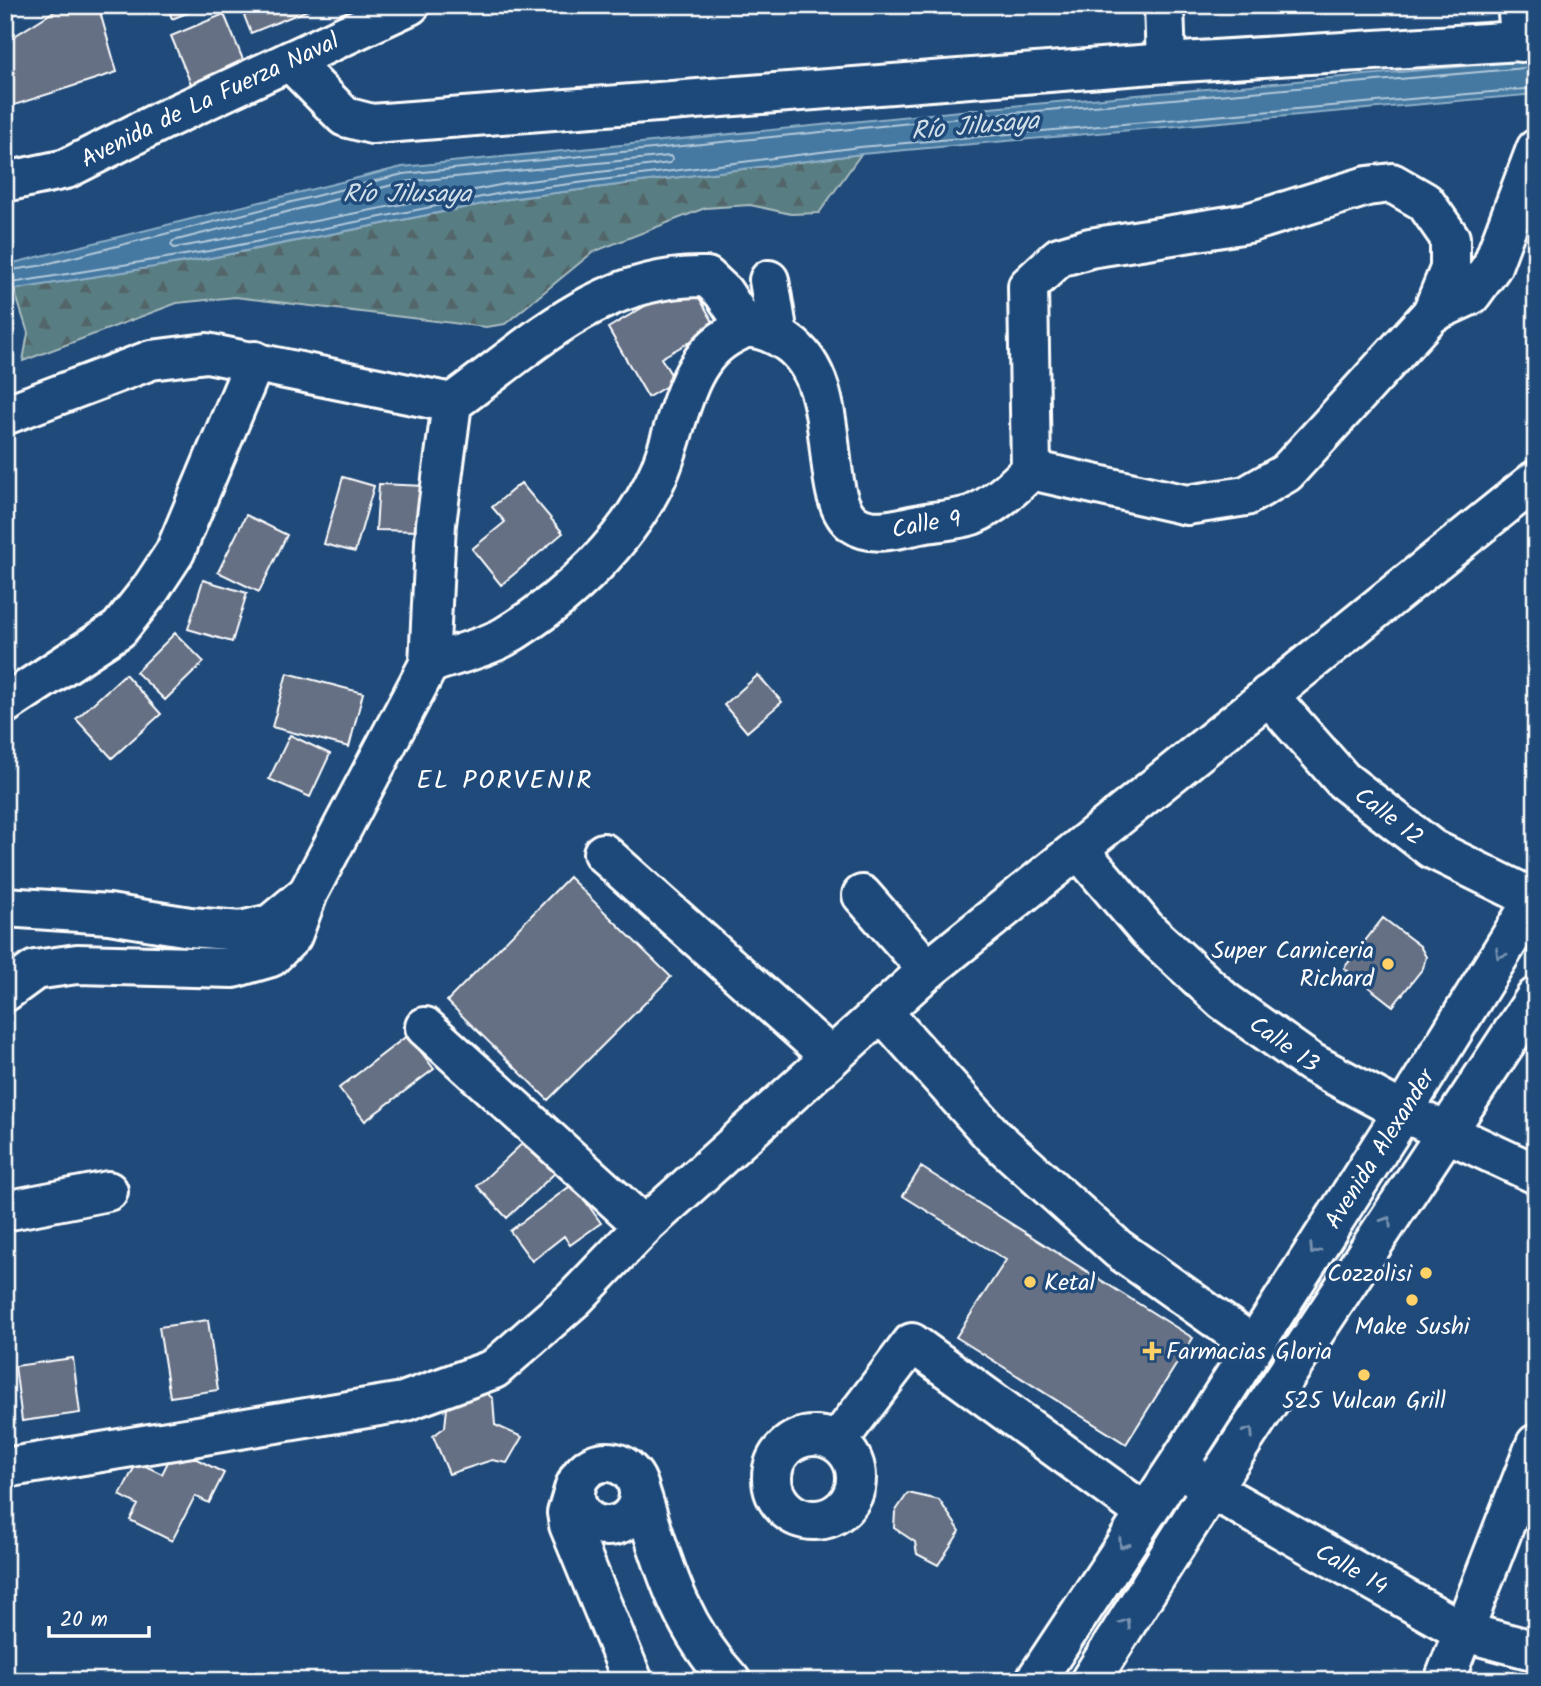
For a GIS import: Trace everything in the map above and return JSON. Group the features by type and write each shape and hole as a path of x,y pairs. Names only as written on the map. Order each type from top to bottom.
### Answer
{"street":[{"name":"Avenida de La Fuerza Naval","path":"5,182 66,169 410,5"},
{"path":"1164,5 1166,63"},
{"path":"290,61 345,117 372,124 1166,63 1525,29"},
{"path":"1432,313 1471,295 1492,266 1536,149"},
{"path":"1392,183 1424,202 1450,238 1450,269 1432,313 1286,473 1246,496 1186,505 1031,470 1028,286 1059,257 1090,248 1248,223 1367,186 1392,183"},
{"name":"Calle 9","path":"452,403 559,321 607,295 677,276 707,277 762,331 797,349 816,375 825,409 839,506 854,524 877,532 973,514 1010,491 1031,470"},
{"path":"429,664 502,638 565,594 628,527 660,470 681,406 704,358 723,339 762,331 769,280"},
{"path":"5,415 151,360 207,353 452,403 436,524 429,664 308,893 292,936 271,957 233,968 78,964 35,970 5,992"},
{"path":"5,704 119,629 150,590 175,552 255,361"},
{"path":"5,1468 403,1402 495,1369 575,1299 644,1226 928,970 1536,480"},
{"name":"Calle 12","path":"1268,695 1353,788 1433,849 1535,898"},
{"name":"Calle 13","path":"1079,850 1147,930 1224,1001 1310,1062 1403,1112 1536,1174"},
{"path":"603,853 831,1057"},
{"path":"5,906 109,914 190,927 241,930 271,925 308,893"},
{"path":"862,895 928,970"},
{"name":"Avenida Alexander","path":"1035,1681 1144,1512 1178,1465 1403,1112 1535,898"},
{"name":"Avenida Alexander","path":"1090,1681 1212,1489 1536,997"},
{"path":"883,1013 994,1138 1035,1175 1118,1249 1253,1345"},
{"path":"425,1027 644,1226"},
{"path":"5,1211 108,1191"},
{"path":"837,1443 912,1343 1144,1512"},
{"path":"1444,1681 1536,1444"},
{"path":"633,1681 567,1513 575,1486 586,1468 606,1461 626,1467 638,1485 631,1529 677,1601 705,1653 731,1681"},
{"name":"Calle 14","path":"1178,1465 1212,1489 1464,1632 1536,1651"},
{"path":"575,1486 577,1508 584,1517 603,1526 631,1529"},
{"path":"587,1565 597,1536 631,1529"}],"green space":[{"path":"861,154 819,213 791,214 750,205 705,208 593,252 505,324 486,327 235,297 177,303 23,361 28,333 14,289 210,258 508,199"}],"water":[{"name":"Río Jilusaya","path":"1536,60 1536,94 861,154 508,199 210,258 5,291 5,265 402,167 1000,107"}],"building":[{"path":"64,5 98,5 117,72 5,108 5,42"},
{"path":"167,5 207,5 172,19"},
{"path":"240,5 320,5 251,33"},
{"path":"224,14 244,62 191,84 171,36"},
{"path":"689,280 716,327 661,358 675,381 648,397 608,328"},
{"path":"343,477 374,486 355,552 324,544"},
{"path":"521,483 563,533 501,585 472,549 505,522 492,507"},
{"path":"379,484 425,486 423,531 376,530"},
{"path":"246,515 287,535 259,592 218,572"},
{"path":"203,580 247,593 232,642 188,629"},
{"path":"175,633 204,662 165,700 136,672"},
{"path":"287,673 363,693 349,747 272,727"},
{"path":"125,674 161,714 112,758 76,719"},
{"path":"758,675 782,702 747,732 724,705"},
{"path":"290,735 330,754 310,797 269,779"},
{"path":"569,877 671,977 548,1100 447,1001"},
{"path":"1383,918 1420,946 1426,957 1423,968 1393,1006 1344,968"},
{"path":"408,1035 434,1069 365,1121 339,1088"},
{"path":"526,1140 556,1172 507,1218 477,1186"},
{"path":"921,1167 1193,1338 1126,1444 956,1337 1006,1260 903,1196"},
{"path":"573,1184 601,1223 570,1245 564,1236 532,1261 510,1231"},
{"path":"208,1320 218,1390 170,1397 159,1327"},
{"path":"73,1358 80,1413 22,1421 15,1366"},
{"path":"484,1390 493,1399 495,1425 522,1437 507,1463 492,1460 449,1474 433,1436 445,1427 447,1408"},
{"path":"175,1448 224,1473 209,1503 195,1496 172,1541 130,1520 138,1505 120,1495 137,1462 162,1474"},
{"path":"908,1493 939,1500 960,1531 938,1565 917,1554 915,1542 894,1528 895,1512"}],"place":[{"name":"Super Carniceria Richard","path":"1388,964"},
{"name":"Cozzolisi","path":"1426,1273"},
{"name":"Ketal","path":"1030,1282"},
{"name":"Make Sushi","path":"1412,1300"},
{"name":"Farmacias Gloria","path":"1152,1351"},
{"name":"525 Vulcan Grill","path":"1364,1375"}],"district":[{"name":"EL PORVENIR","path":"505,779"}]}
